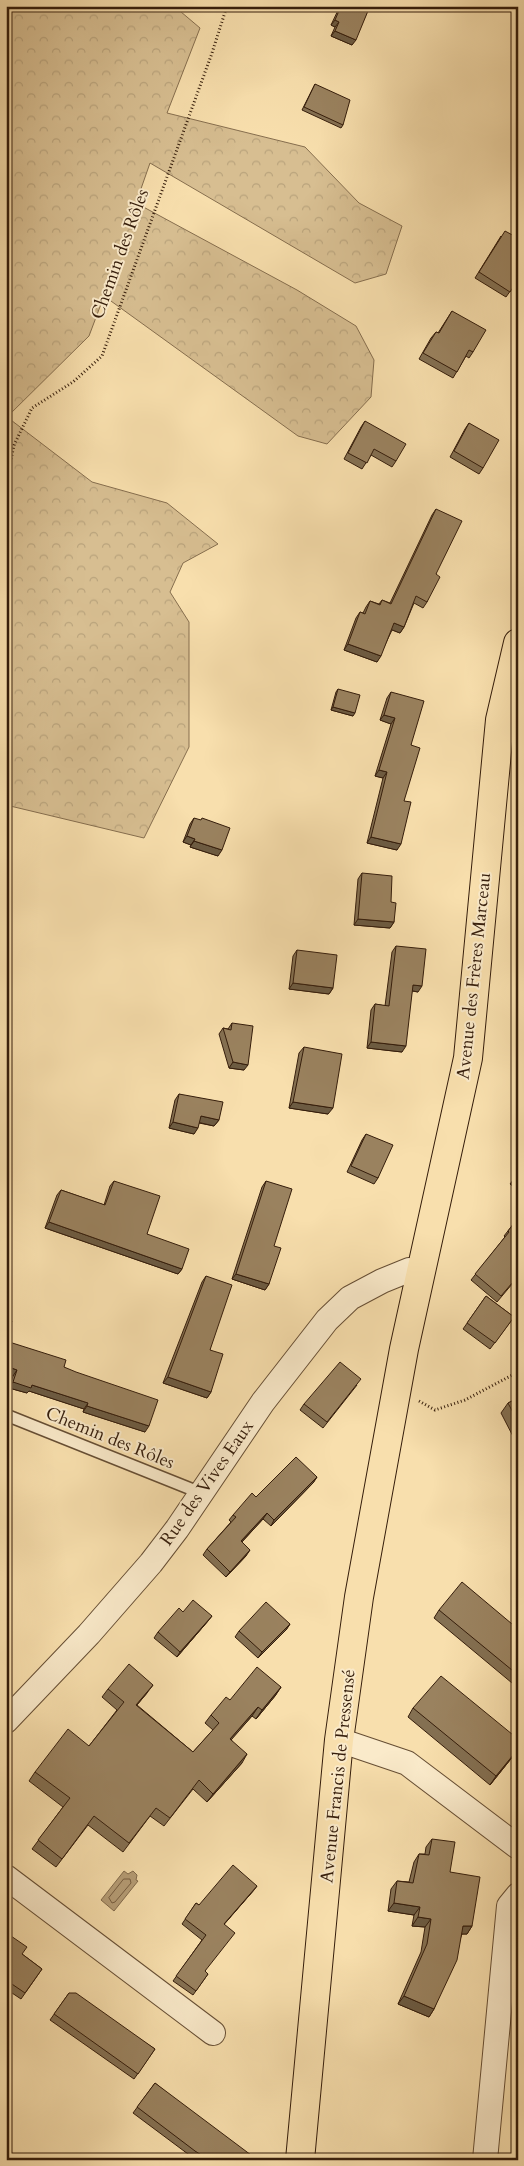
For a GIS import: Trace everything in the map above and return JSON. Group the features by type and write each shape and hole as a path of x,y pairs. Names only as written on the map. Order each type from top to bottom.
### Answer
{"main road":[{"name":"Avenue des Frères Marceau","path":"396,1395 468,1058 476,989 498,737 506,689 518,643"},
{"name":"Avenue Francis de Pressensé","path":"300,2160 339,1740 359,1597 396,1395"}],"street":[{"name":"Rue des Vives Eaux","path":"6,1721 89,1634 151,1563 263,1402 327,1320 350,1298 382,1281 409,1270 421,1272"},
{"path":"339,1740 407,1763 518,1847"},
{"path":"6,1877 213,2033"},
{"path":"485,2160 509,1906 518,1894"}],"lane":[{"name":"Chemin des Rôles","path":"6,1415 201,1492"}],"path":[{"name":"Chemin des Rôles","path":"6,483 14,445 32,408 73,382 102,356 212,53 227,6"},
{"path":"396,1395 417,1400 436,1410 465,1400 518,1372"}],"green space":[{"path":"6,6 174,6 200,28 167,113 305,147 359,203 402,226 386,274 355,283 150,163 136,203 297,290 356,326 374,360 371,397 327,444 298,436 104,296 89,336 7,417 92,482 167,503 218,544 183,563 170,592 189,622 189,747 144,838 6,805"}],"water":[{"path":"124,1871 128,1874 133,1871 137,1875 136,1880 138,1881 114,1911 101,1900"}],"building":[{"path":"341,6 370,6 356,40 335,31 339,22 335,20"},
{"path":"315,84 350,100 343,125 304,107"},
{"path":"505,231 518,238 518,280 510,292 479,272"},
{"path":"452,311 486,330 473,352 469,350 457,372 423,353 436,332 439,333"},
{"path":"365,421 406,444 396,461 374,449 367,463 348,453"},
{"path":"469,423 499,440 483,468 454,451"},
{"path":"436,509 462,521 436,574 440,577 427,602 416,596 404,627 394,623 381,656 348,644 360,612 365,614 370,601 380,605 382,600 391,604"},
{"path":"338,689 360,695 355,713 333,707"},
{"path":"391,692 424,701 411,745 420,748 404,801 411,802 401,844 371,837 387,772 379,770 395,718 384,715"},
{"path":"194,818 201,820 202,818 230,828 222,850 194,841 195,839 187,836"},
{"path":"362,873 392,876 391,902 396,903 394,922 358,919"},
{"path":"396,946 426,949 422,986 413,985 406,1046 371,1042 375,1004 389,1006"},
{"path":"297,950 337,955 333,988 293,983"},
{"path":"232,1023 253,1026 248,1065 233,1062 223,1028 231,1030"},
{"path":"304,1047 342,1054 333,1108 293,1102"},
{"path":"179,1094 223,1102 219,1120 201,1116 198,1128 173,1122"},
{"path":"366,1134 393,1145 378,1178 351,1166"},
{"path":"114,1181 160,1196 147,1234 189,1249 182,1269 49,1222 61,1190 105,1205"},
{"path":"266,1181 292,1189 274,1246 281,1248 269,1284 236,1274"},
{"path":"518,1218 518,1276 501,1296 475,1274"},
{"path":"206,1276 232,1285 210,1350 223,1354 211,1392 168,1377"},
{"path":"486,1296 514,1317 495,1343 467,1323"},
{"path":"6,1319 12,1321 6,1336"},
{"path":"6,1341 66,1360 64,1367 158,1400 149,1426 87,1406 88,1403 32,1385 31,1388 13,1382 17,1370 6,1366"},
{"path":"340,1362 361,1379 327,1422 304,1404"},
{"path":"518,1398 518,1422 508,1403"},
{"path":"296,1457 317,1477 274,1520 267,1513 241,1541 250,1550 230,1572 207,1549 236,1517 233,1515 252,1493 256,1497"},
{"path":"462,1582 518,1629 518,1675 439,1610"},
{"path":"193,1600 212,1616 180,1652 158,1632 179,1608 183,1612"},
{"path":"266,1602 290,1624 262,1652 239,1631"},
{"path":"129,1664 153,1685 136,1705 193,1752 219,1723 211,1715 226,1697 230,1700 257,1667 281,1687 262,1710 258,1707 230,1739 247,1754 213,1794 199,1780 170,1818 156,1808 129,1843 94,1816 62,1859 38,1840 70,1798 35,1772 68,1729 89,1746 124,1702 108,1689"},
{"path":"441,1676 518,1739 518,1749 496,1776 413,1708"},
{"path":"432,1839 455,1842 450,1872 480,1877 472,1926 463,1926 457,1960 434,2009 404,1996 427,1944 431,1919 418,1917 420,1907 394,1903 397,1881 413,1883 419,1854 429,1855"},
{"path":"233,1865 257,1886 224,1924 235,1933 205,1971 208,1974 196,1991 176,1976 206,1935 185,1919 196,1903 199,1905"},
{"path":"11,1936 27,1947 22,1954 42,1969 25,1993 6,1980 6,1940 8,1941"},
{"path":"69,1993 76,1993 155,2049 138,2074 54,2014"},
{"path":"155,2083 251,2155 248,2160 209,2160 137,2107"}]}
